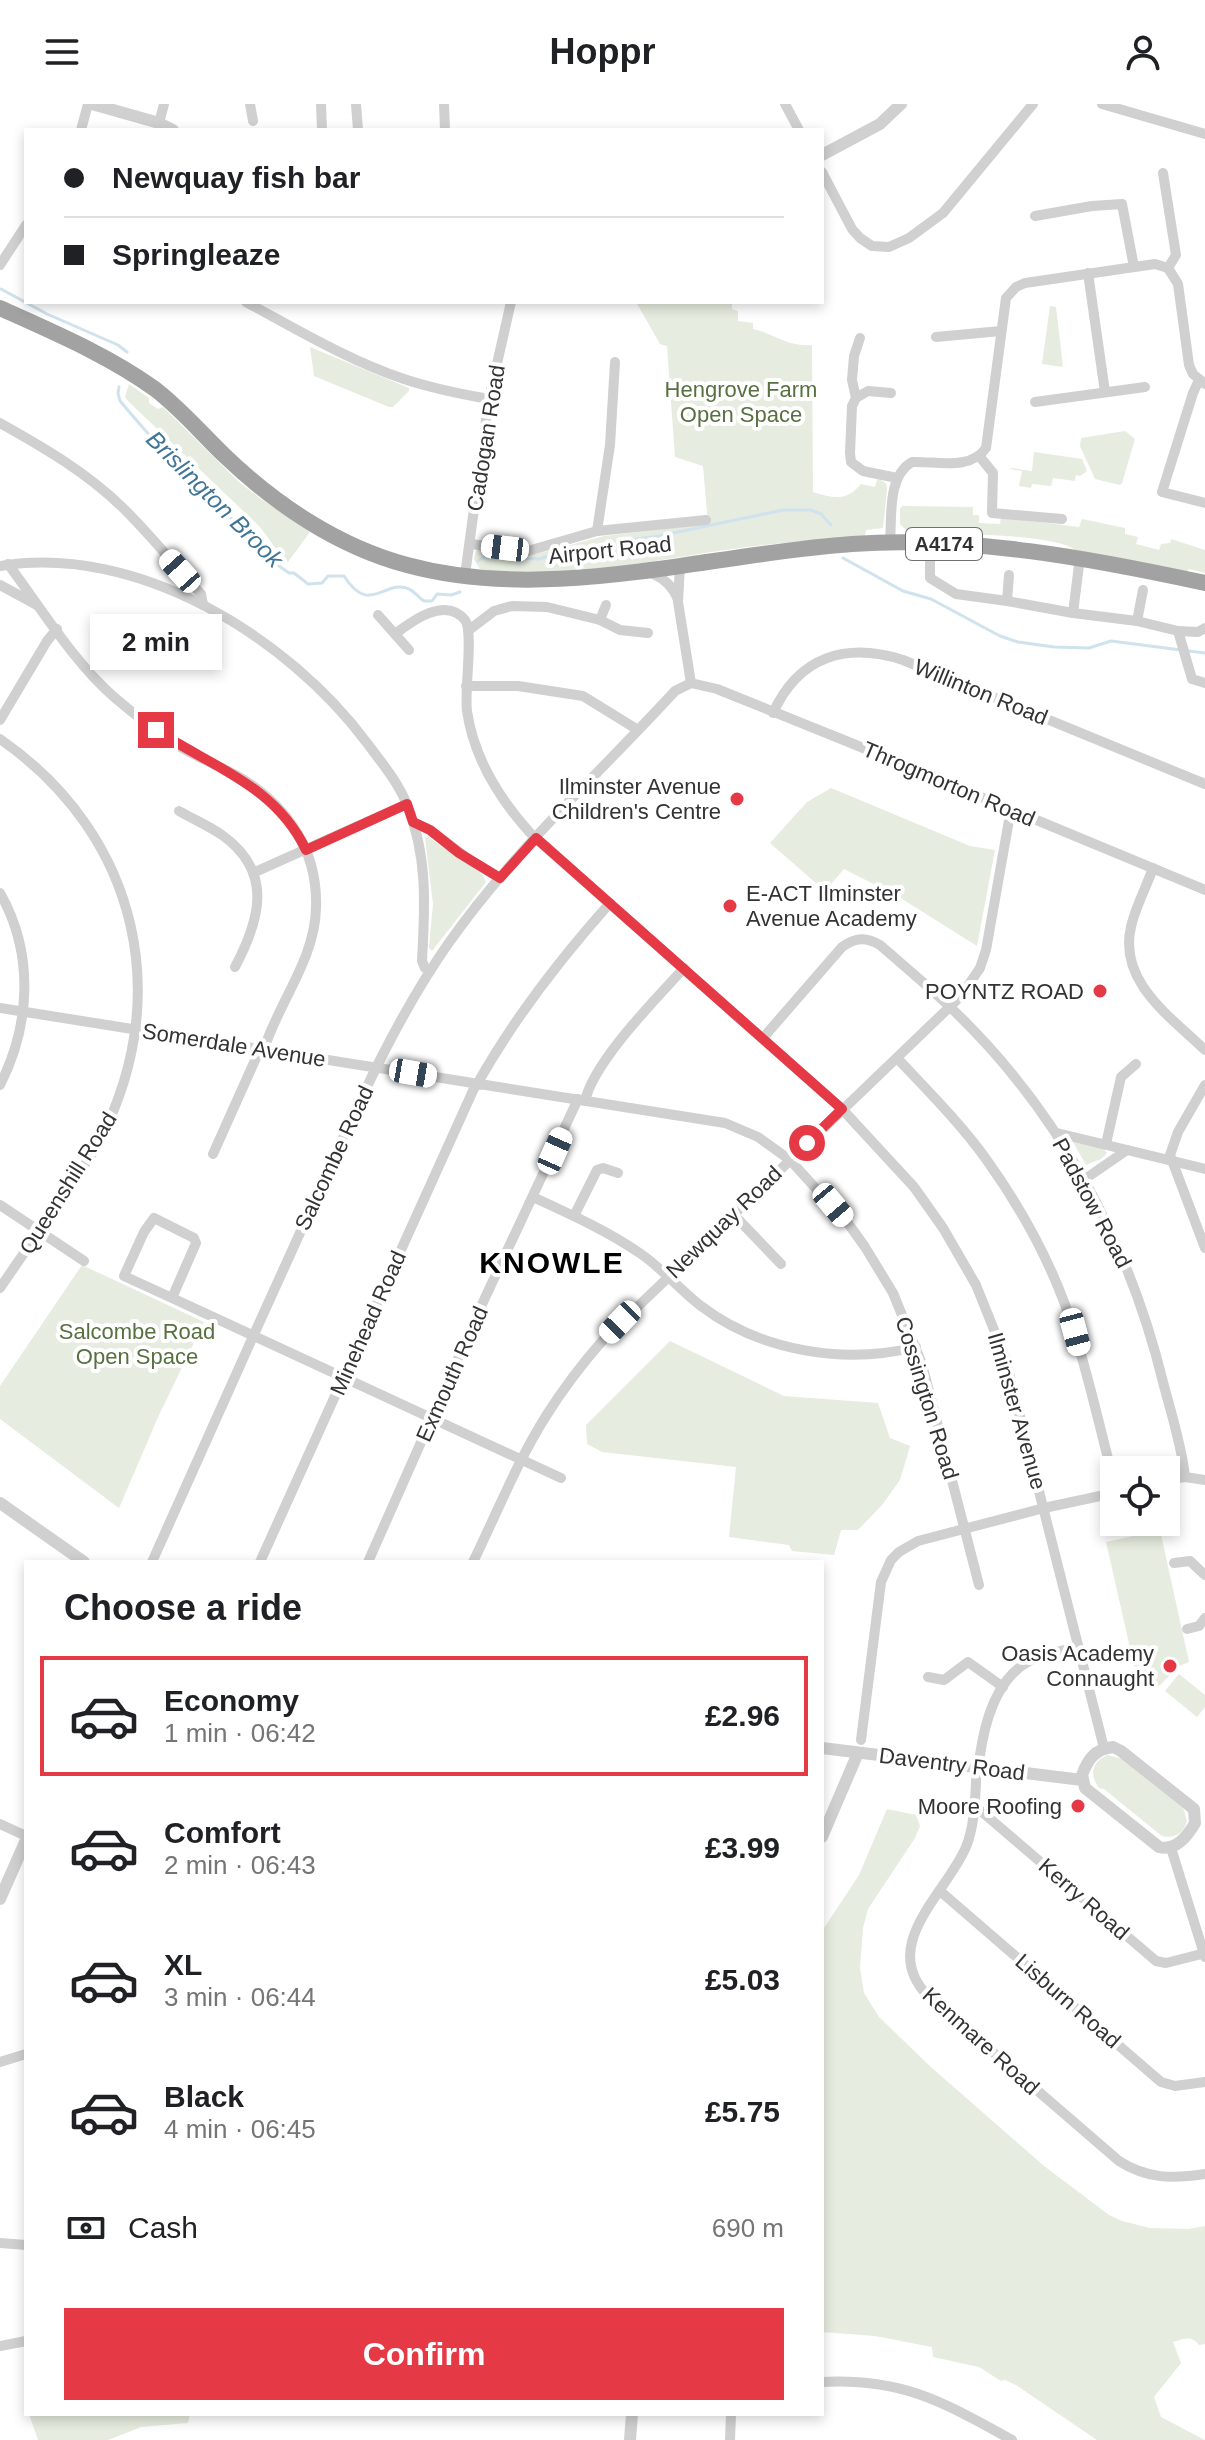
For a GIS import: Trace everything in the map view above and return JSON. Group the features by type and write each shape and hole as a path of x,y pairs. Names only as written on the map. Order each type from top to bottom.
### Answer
{"highway":[{"name":"Airport Road","path":"0,308 124,369 154,389 255,483 316,526 404,565 438,573 546,580 645,570 793,549 890,543 1006,547 1080,557 1205,583"}],"street":[{"path":"82,128 90,104 169,128"},
{"path":"159,123 164,104"},
{"path":"250,104 253,121"},
{"path":"321,104 322,128"},
{"path":"356,104 358,128"},
{"path":"444,104 445,128"},
{"path":"785,104 798,128"},
{"path":"824,154 880,124 901,104"},
{"path":"824,176 852,229 860,238 872,246 889,247 909,238 943,213 1033,104"},
{"path":"1102,104 1205,134"},
{"path":"1163,173 1176,255 1168,268"},
{"path":"1035,216 1122,204 1134,267"},
{"path":"0,265 24,228"},
{"path":"890,543 897,478 905,466 912,462 961,463 980,457 986,448 1006,298 1016,287 1025,283 1155,264 1168,268 1178,284 1189,365 1202,382 1193,393 1162,492 1205,503"},
{"path":"1088,273 1105,392"},
{"path":"250,304 339,352 400,378 489,399"},
{"name":"Cadogan Road","path":"465,575 489,399 511,304"},
{"path":"936,337 1001,331"},
{"path":"856,398 852,380 860,338"},
{"path":"597,531 610,445 615,362"},
{"path":"1035,402 1145,387"},
{"path":"891,393 868,391 856,398 852,406 850,453 851,462 863,471 897,478"},
{"path":"0,423 62,459 120,506 201,594 203,605"},
{"path":"980,457 993,473 992,513 1062,519"},
{"path":"470,544 528,551 597,531 706,520"},
{"path":"1073,613 1080,557"},
{"path":"930,558 930,578 956,594 1137,621 1178,631 1198,632 1205,628"},
{"path":"3,564 59,563 112,570 203,605 272,648 324,693 362,736 407,804 424,868 422,961 430,971"},
{"path":"3,564 111,694 181,747 242,779 283,813 299,836 313,867 316,889 314,927 309,947 213,1154"},
{"path":"678,602 680,565"},
{"path":"645,570 661,576 674,589 691,683"},
{"path":"1007,601 1009,575"},
{"path":"0,585 42,608"},
{"path":"1137,621 1143,590"},
{"path":"600,620 606,605"},
{"path":"395,634 418,616 433,612 453,611 465,621 469,630 494,611 512,606 547,607 600,620 620,630 648,633"},
{"path":"378,615 409,650"},
{"path":"0,720 57,629"},
{"name":"Ilminster Avenue","path":"469,630 467,713 486,771 505,804 536,838 842,1109 914,1187 943,1228 976,1285 1005,1357 1104,1748"},
{"path":"1178,631 1192,679 1205,683"},
{"name":"Willinton Road","path":"773,713 798,675 821,659 845,652 876,653 903,660 1205,784"},
{"name":"Throgmorton Road","path":"691,683 717,689 1205,890"},
{"name":"Salcombe Road","path":"153,1560 376,1067 430,971 500,878 536,838 675,691 691,683"},
{"path":"466,686 518,686 583,696 638,730"},
{"name":"Queenshill Road","path":"0,739 37,766 70,803 102,848 114,874 133,941 138,1001 127,1076 106,1128 0,1288"},
{"path":"253,873 407,804"},
{"name":"Newquay Road","path":"474,1560 545,1417 572,1377 603,1340 950,1007 970,984 986,950 1011,809"},
{"path":"179,811 232,843 253,873 258,909 249,940 235,967"},
{"path":"413,822 430,830 459,853 500,878"},
{"path":"1153,868 1130,931 1130,960 1142,989 1205,1050"},
{"path":"0,893 15,926 25,975 24,1012 18,1042 0,1085"},
{"name":"Minehead Road","path":"261,1560 480,1079 518,1016 610,903"},
{"name":"Padstow Road","path":"763,1038 842,947 861,938 880,945 950,1007 1012,1074 1057,1133 1085,1179 1114,1237 1142,1305 1185,1477"},
{"name":"Exmouth Road","path":"369,1560 533,1197 592,1081 620,1042 684,968"},
{"name":"Somerdale Avenue","path":"0,1008 725,1123 758,1137 790,1160"},
{"path":"897,1058 950,1114 986,1159 1023,1217 1056,1283 1075,1332 1107,1456"},
{"path":"1106,1144 1121,1077 1136,1064"},
{"path":"1205,1085 1173,1143 1170,1155 1205,1248"},
{"path":"1057,1133 1205,1169"},
{"path":"1085,1179 1127,1150"},
{"name":"Cossington Road","path":"790,1160 833,1205 865,1247 893,1293 916,1347 979,1585"},
{"path":"574,1216 597,1170 603,1168 618,1173"},
{"path":"533,1197 640,1253 711,1313 779,1344 802,1350 856,1355 916,1347"},
{"path":"0,1205 84,1261"},
{"path":"733,1214 781,1264"},
{"path":"172,1298 196,1243 194,1238 154,1218 149,1222 124,1276 561,1478"},
{"path":"1180,1478 1205,1480"},
{"path":"824,1832 859,1747 881,1582 886,1569 899,1552 908,1546 965,1528 1100,1496"},
{"path":"0,1503 81,1560"},
{"path":"1174,1563 1190,1561 1202,1572"},
{"path":"1187,1629 1199,1626 1205,1618"},
{"name":"Kenmare Road","path":"1079,1647 1030,1660 1022,1666 1003,1687 985,1719 967,1845 917,1926 910,1945 912,1972 925,1994 1119,2161 1134,2170 1158,2177 1205,2174"},
{"path":"928,1677 944,1680 968,1662 1003,1687"},
{"name":"Daventry Road","path":"824,1748 859,1747 978,1760 1082,1780"},
{"path":"1113,1747 1191,1806 1200,1818 1179,1843 1171,1848 1159,1847 1089,1792 1082,1780 1083,1771 1094,1755 1104,1748 1113,1747"},
{"name":"Kerry Road","path":"974,1805 1154,1959 1166,1963 1205,1955"},
{"path":"0,1824 24,1837"},
{"path":"0,1899 24,1843"},
{"path":"1171,1848 1205,1955"},
{"name":"Lisburn Road","path":"940,1891 1161,2082 1175,2086 1205,2082"},
{"path":"0,2062 24,2055"},
{"path":"0,2243 24,2245"},
{"path":"0,2346 24,2341"},
{"path":"824,2382 856,2380 907,2389 956,2410 1012,2440"},
{"path":"630,2440 632,2416"},
{"path":"730,2440 731,2416"}],"green space":[{"name":"Hengrove Farm Open Space","path":"637,304 732,304 732,309 738,311 738,321 753,323 753,329 788,342 812,345 813,492 839,497 850,494 861,484 875,487 877,479 883,481 887,490 883,528 866,530 865,536 753,546 583,571 530,574 480,569 474,559 479,549 536,554 604,536 708,524 703,466 675,457 667,346 660,344"},
{"path":"1050,306 1056,307 1063,367 1042,364"},
{"path":"310,347 409,388 409,391 393,407 389,407 314,376"},
{"path":"129,384 149,398 149,403 158,409 163,407 239,482 310,532 288,562 260,527 128,401 125,397"},
{"path":"1125,431 1135,439 1122,483 1095,479 1080,446 1081,438"},
{"path":"1034,452 1082,459 1087,471 1076,475 1075,481 1053,478 1051,486 1019,486 1022,471 1010,469 1032,471"},
{"path":"902,506 973,507 973,515 979,515 979,523 1000,524 1001,517 1079,527 1082,519 1125,528 1125,534 1138,537 1136,544 1159,550 1161,544 1170,543 1171,539 1205,550 1205,573 1075,550 1045,540 907,531 900,524"},
{"path":"831,788 970,846 995,850 977,946 899,897 844,869 825,891 770,843 807,802"},
{"path":"427,836 482,874 486,882 432,951 429,948 433,904"},
{"path":"1073,1142 1103,1148 1107,1153 1086,1165"},
{"name":"Salcombe Road Open Space","path":"82,1265 204,1322 119,1508 0,1419 0,1386"},
{"path":"670,1341 784,1396 878,1403 890,1438 910,1446 900,1480 858,1530 841,1530 834,1555 792,1551 789,1545 729,1537 736,1467 602,1452 587,1444 586,1425"},
{"path":"1133,1536 1161,1536 1189,1662 1179,1666 1158,1687 1135,1670 1106,1542"},
{"path":"1179,1674 1205,1695 1205,1707 1197,1717 1165,1691"},
{"path":"1108,1755 1122,1759 1183,1808 1187,1821 1180,1832 1174,1836 1162,1836 1099,1788 1093,1773 1095,1765"},
{"path":"887,1809 916,1815 920,1826 915,1838 868,1909 863,1928 860,1968 864,1993 879,2017 1044,2166 1109,2215 1150,2228 1189,2229 1205,2226 1205,2344 1199,2345 1187,2339 1173,2342 1181,2363 1154,2397 1161,2417 1205,2440 1097,2440 1016,2385 1001,2381 979,2367 933,2357 932,2347 875,2336 824,2332 824,1928 859,1875"},
{"path":"30,2416 190,2416 188,2423 141,2427 108,2440 38,2440"}],"waterway":[{"name":"Brislington Brook","path":"1,289 24,302"},
{"name":"Brislington Brook","path":"29,304 127,352"},
{"name":"Brislington Brook","path":"119,387 120,401 144,429 195,484 218,501 235,523 289,573 294,573 308,584 322,583 328,576 344,576 353,588 370,595 400,587 411,590 424,601 432,601 437,594 460,592"},
{"name":"Brislington Brook","path":"478,561 484,557 540,559 554,554 579,557 623,541 783,510 811,510 821,514 831,525"},
{"name":"Brislington Brook","path":"843,558 903,591 931,599 1000,636 1018,642 1089,648 1111,641 1181,650"},
{"name":"Brislington Brook","path":"1189,651 1205,653"}],"place":[{"name":"Ilminster Avenue Children's Centre","path":"737,799"},
{"name":"E-ACT Ilminster Avenue Academy","path":"730,906"},
{"name":"POYNTZ ROAD","path":"1100,991"},
{"name":"Oasis Academy Connaught","path":"1170,1666"},
{"name":"Moore Roofing","path":"1078,1806"}],"district":[{"name":"KNOWLE","path":"552,1262"}],"route":[{"path":"156,730 262,793 283,813 306,850 407,804 413,822 430,830 459,853 500,878 536,838 842,1109 807,1143"}]}
